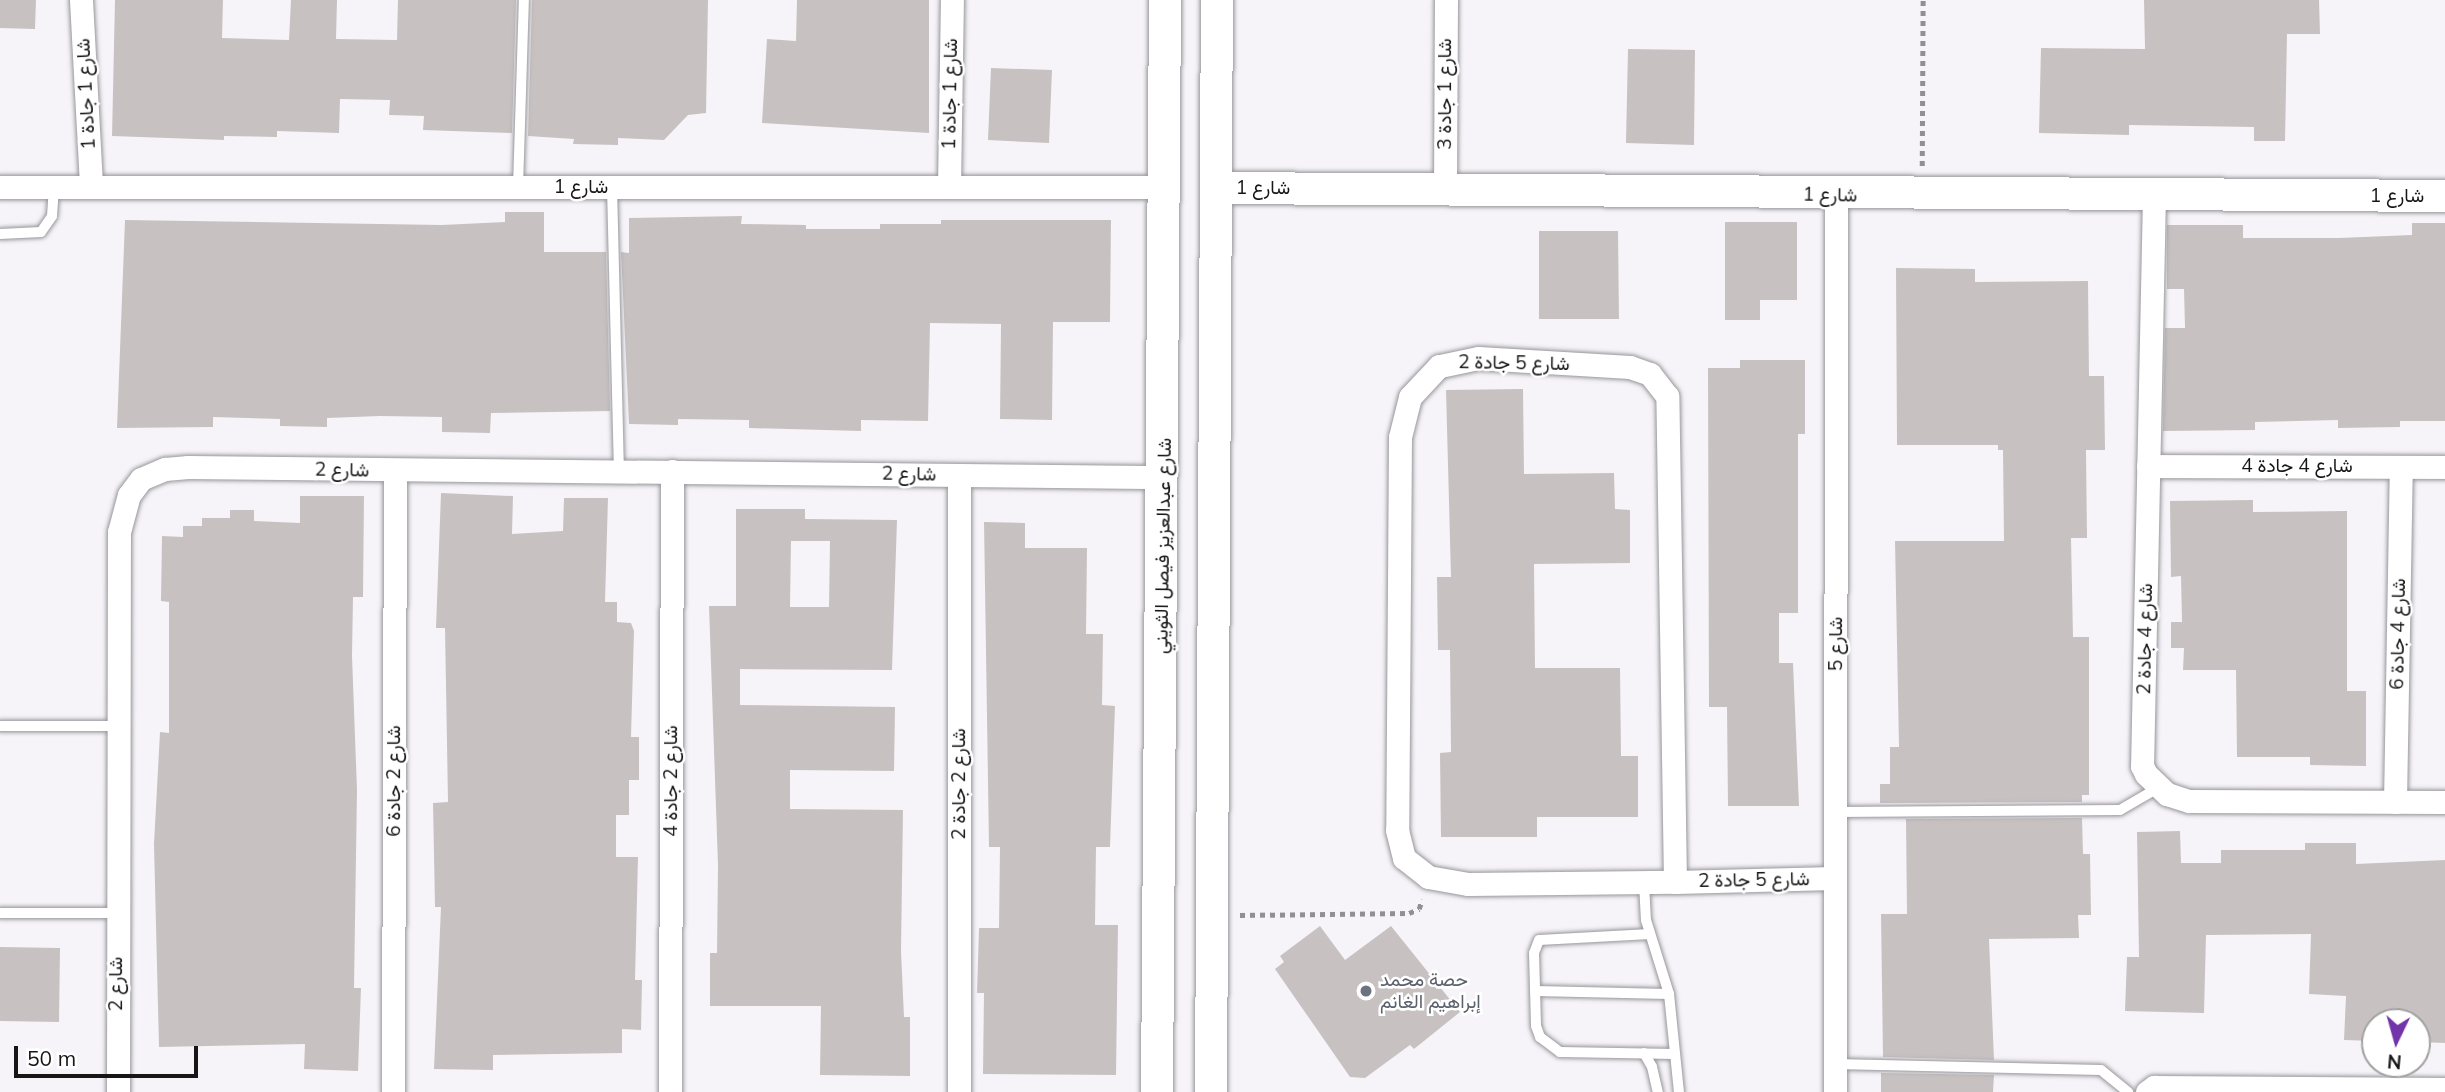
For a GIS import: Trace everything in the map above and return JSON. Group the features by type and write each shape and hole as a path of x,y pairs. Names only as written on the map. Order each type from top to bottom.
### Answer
{"street":[{"name":"شارع 1 جادة 1","path":"81,0 91,187"},
{"name":"شارع 1 جادة 1","path":"949,187 952,0"},
{"name":"شارع عبدالعزيز فيصل الثويني","path":"1157,1092 1164,477 1165,0"},
{"path":"1211,1092 1217,0"},
{"name":"شارع 1 جادة 3","path":"1445,188 1446,0"},
{"name":"شارع 1","path":"0,187 1163,187"},
{"name":"شارع 1","path":"1216,188 1445,188 1836,195 2445,196"},
{"name":"شارع 5","path":"1835,1092 1836,195"},
{"name":"شارع 4 جادة 2","path":"2154,195 2142,766 2158,788"},
{"name":"شارع 5 جادة 2","path":"1675,882 1667,396 1650,374 1630,367 1478,358 1453,360 1422,379 1409,397 1400,437 1397,830 1404,858 1428,877 1468,884 1644,883 1834,878"},
{"name":"شارع 4 جادة 4","path":"2148,466 2445,467"},
{"name":"شارع 2","path":"118,1092 119,532 129,495 141,479 164,469 188,467 1164,477"},
{"name":"شارع 4 جادة 6","path":"2395,802 2402,467"},
{"name":"شارع 2 جادة 6","path":"393,1092 394,471"},
{"name":"شارع 2 جادة 4","path":"670,1092 672,471"},
{"name":"شارع 2 جادة 2","path":"959,475 959,1092"},
{"path":"1159,774 1168,783 1191,788 1211,774"},
{"path":"2158,788 2189,800 2445,802"},
{"path":"1158,848 1173,830 1185,828 1197,831 1211,849"},
{"path":"2147,1092 2154,1087 2400,1091 2445,1088"}],"lane":[{"path":"518,187 524,0"},
{"path":"0,234 41,232 52,216 54,187"},
{"path":"612,187 619,471"},
{"path":"0,726 118,726"},
{"path":"1836,812 2120,810 2158,788"},
{"path":"1644,883 1650,933 1669,994 1679,1092"},
{"path":"0,914 117,913"},
{"path":"1650,933 1539,940 1534,953 1536,1026 1550,1047 1570,1054 1675,1054"},
{"path":"1535,991 1669,994"},
{"path":"1644,1053 1652,1067 1658,1092"},
{"path":"1835,1064 2101,1070 2128,1092"}],"path":[{"path":"1922,195 1923,0"},
{"path":"1211,915 1409,913 1419,909 1428,877"}],"building":[{"path":"0,0 36,0 35,29 0,28"},
{"path":"115,0 223,0 222,38 289,40 291,0 337,0 336,39 397,40 398,0 516,0 512,133 423,130 424,116 389,115 390,100 340,99 339,133 277,131 277,137 224,136 224,140 112,136"},
{"path":"532,0 708,0 706,113 688,115 664,140 618,138 618,145 573,144 574,139 528,136"},
{"path":"797,0 929,0 929,133 762,123 767,39 796,41"},
{"path":"2144,0 2319,0 2320,34 2287,34 2285,141 2254,141 2254,127 2129,125 2129,135 2039,133 2041,48 2145,49"},
{"path":"1628,49 1695,50 1694,145 1626,143"},
{"path":"991,68 1052,70 1049,143 988,140"},
{"path":"505,212 544,212 544,252 606,252 610,411 491,413 490,433 442,432 442,417 380,416 327,418 327,427 280,426 280,419 213,417 213,427 117,428 125,220 442,225 505,222"},
{"path":"742,216 741,224 806,225 806,229 880,229 880,224 941,224 941,220 1111,220 1110,322 1053,322 1052,420 1000,419 1001,324 930,323 928,421 861,420 861,431 749,428 749,420 678,419 678,425 629,424 621,252 629,253 629,218"},
{"path":"1725,222 1797,222 1797,300 1760,300 1760,320 1725,320"},
{"path":"2412,223 2445,223 2445,421 2400,421 2400,427 2338,428 2338,420 2255,422 2255,430 2163,431 2165,328 2185,328 2184,289 2167,289 2167,225 2243,225 2243,238 2339,238 2412,235"},
{"path":"1539,231 1618,231 1619,319 1539,319"},
{"path":"1896,268 1975,269 1975,282 2088,281 2089,376 2104,376 2105,450 2086,450 2087,538 2071,538 2073,637 2089,637 2089,795 2082,795 2082,802 1880,803 1880,784 1890,784 1890,747 1899,747 1895,541 2004,541 2003,450 1998,450 1998,445 1897,445"},
{"path":"1740,360 1805,360 1805,434 1798,434 1798,613 1779,613 1779,663 1793,663 1799,806 1728,806 1727,707 1709,707 1708,368 1740,368"},
{"path":"1523,389 1524,474 1614,473 1615,509 1630,510 1630,563 1534,564 1535,668 1620,668 1621,756 1638,756 1638,817 1537,817 1537,837 1441,837 1440,753 1451,752 1450,650 1438,650 1437,577 1451,577 1446,390"},
{"path":"441,493 513,496 512,534 563,531 564,498 608,498 605,602 617,602 617,622 631,623 634,631 631,737 639,737 639,780 629,780 629,815 616,815 616,857 638,857 635,980 642,980 641,1030 622,1029 622,1053 493,1055 493,1070 434,1069 441,907 435,907 433,803 448,802 445,628 436,628"},
{"path":"300,496 364,496 363,597 353,597 352,656 357,790 354,988 361,988 358,1071 304,1069 305,1044 159,1047 154,844 160,732 169,733 169,602 161,601 162,536 183,537 183,526 202,526 202,518 230,518 230,510 254,510 254,521 300,523"},
{"path":"2253,500 2253,512 2347,511 2347,691 2366,691 2366,766 2310,765 2310,757 2237,757 2236,670 2183,670 2184,648 2171,648 2171,622 2182,622 2181,576 2171,577 2170,501"},
{"path":"736,509 805,509 805,519 897,520 892,670 740,669 740,705 895,707 894,771 790,770 790,809 903,810 901,951 904,1017 910,1017 910,1076 820,1075 821,1006 710,1006 710,953 717,953 718,865 709,606 736,606","holes":["791,541 830,541 829,607 790,607"]},
{"path":"984,522 1025,523 1025,548 1087,548 1086,634 1103,634 1102,705 1115,706 1110,847 1096,847 1095,925 1118,925 1116,1075 983,1074 984,993 977,993 979,928 999,928 1000,847 989,847"},
{"path":"2082,818 2083,854 2090,854 2091,915 2078,915 2079,938 1989,939 1994,1060 1883,1057 1881,914 1907,914 1906,819"},
{"path":"2180,831 2181,863 2221,863 2221,850 2305,850 2305,843 2356,843 2356,864 2445,860 2445,1043 2431,1042 2431,1008 2361,1008 2361,1041 2344,1040 2346,996 2309,994 2311,934 2206,935 2204,1013 2125,1011 2127,957 2139,957 2137,832"},
{"name":"حصة محمد إبراهيم الغانم","path":"1320,926 1345,960 1391,926 1460,1012 1414,1049 1410,1045 1365,1078 1350,1077 1275,969 1284,962 1280,956"},
{"path":"0,947 60,948 59,1022 0,1021"},
{"path":"1881,1073 1994,1075 1993,1092 1881,1092"}],"place":[{"name":"حصة محمد إبراهيم الغانم","path":"1366,991"}]}
